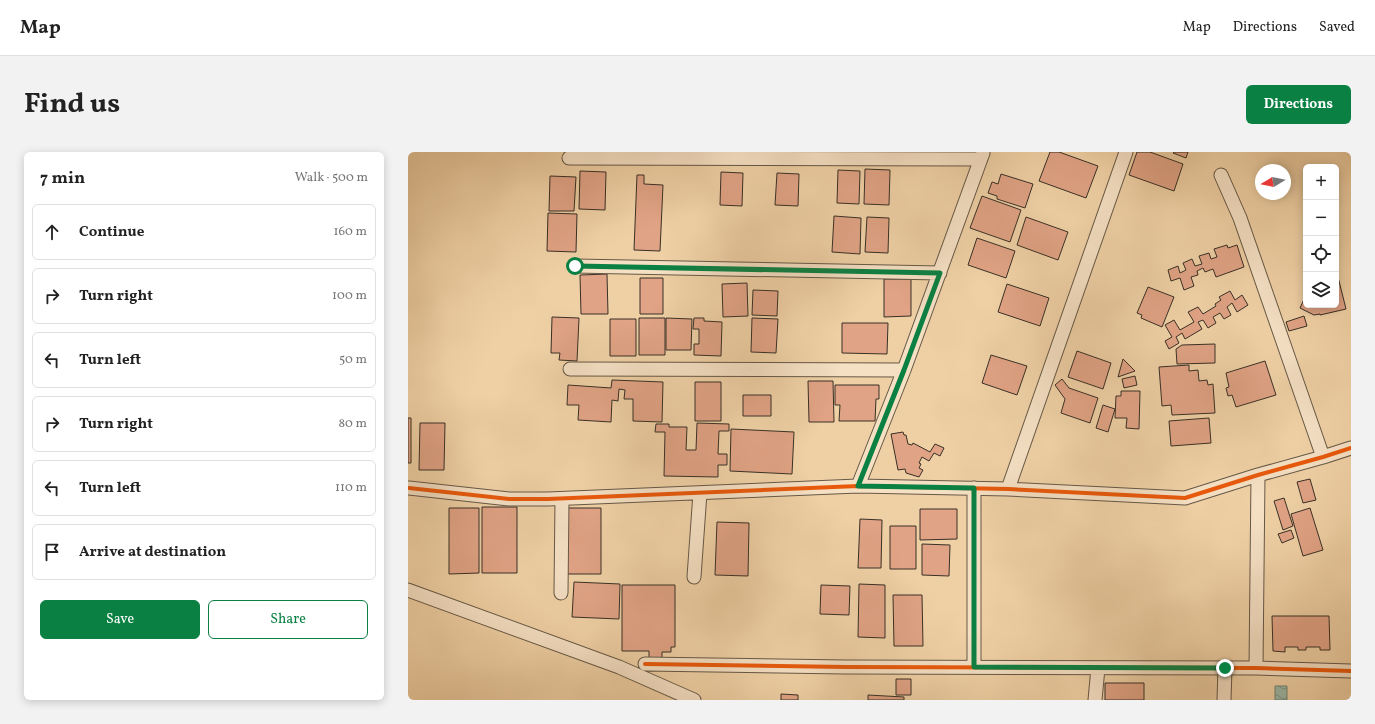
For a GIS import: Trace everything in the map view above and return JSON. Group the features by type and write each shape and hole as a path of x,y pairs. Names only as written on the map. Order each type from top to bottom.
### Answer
{"street":[{"path":"1008,489 1126,152"},
{"path":"569,158 982,155 904,370 858,486"},
{"path":"1221,175 1242,224 1323,457"},
{"path":"575,266 940,273"},
{"path":"570,369 904,370"},
{"path":"409,488 509,499 562,499 858,486 1008,489 1186,498 1351,448"},
{"path":"1256,668 1258,475"},
{"path":"974,488 974,667"},
{"path":"694,577 700,493"},
{"path":"561,593 562,499"},
{"path":"408,590 619,667 694,700"},
{"path":"645,664 1351,670"},
{"path":"1096,700 1098,668"},
{"path":"1224,700 1225,668"}],"water":[{"path":"1275,686 1287,686 1287,700 1275,700"}],"building":[{"path":"1050,152 1059,152 1098,166 1086,198 1039,181"},
{"path":"1137,152 1150,152 1183,164 1174,191 1129,175"},
{"path":"1188,152 1186,158 1173,153"},
{"path":"865,169 890,170 889,205 864,204"},
{"path":"838,170 860,171 859,204 837,203"},
{"path":"580,171 606,172 605,210 579,209"},
{"path":"721,172 743,173 742,206 720,205"},
{"path":"777,173 799,174 798,206 775,205"},
{"path":"1001,174 1033,184 1025,208 997,199 997,196 988,193 992,182 998,184"},
{"path":"637,175 644,175 644,184 663,185 660,251 634,250"},
{"path":"550,176 576,177 574,211 549,211"},
{"path":"982,196 1021,210 1010,242 970,228"},
{"path":"548,213 577,214 576,252 547,251"},
{"path":"834,216 861,218 860,254 832,252"},
{"path":"867,217 889,218 888,253 865,252"},
{"path":"1026,217 1068,232 1058,260 1017,245"},
{"path":"977,238 1015,251 1006,278 968,265"},
{"path":"1227,245 1228,248 1237,245 1244,267 1216,277 1213,269 1205,272 1203,268 1197,271 1198,275 1191,277 1194,286 1184,290 1180,278 1171,281 1168,270 1178,266 1180,273 1186,270 1183,263 1192,259 1195,266 1202,264 1199,256 1209,253 1211,259 1217,257 1214,249"},
{"path":"607,274 608,314 581,314 580,275"},
{"path":"640,278 663,278 663,314 640,314"},
{"path":"884,279 911,279 911,316 884,317"},
{"path":"1339,281 1346,309 1314,315 1300,308 1303,302 1303,308 1339,308"},
{"path":"747,283 748,316 723,317 722,284"},
{"path":"1007,284 1049,298 1040,326 998,312"},
{"path":"1148,287 1174,297 1162,327 1141,318 1142,315 1137,313"},
{"path":"753,290 778,291 777,316 752,315"},
{"path":"1230,291 1235,300 1242,295 1248,305 1237,312 1232,303 1227,307 1231,315 1224,319 1220,313 1213,317 1216,323 1208,328 1203,320 1198,322 1202,329 1185,339 1182,333 1176,337 1179,343 1169,349 1165,341 1172,337 1165,325 1174,320 1180,330 1194,322 1188,312 1198,307 1203,314 1216,306 1215,304 1221,300 1219,297"},
{"path":"1304,316 1307,326 1289,331 1286,322"},
{"path":"552,317 579,318 577,361 559,360 560,353 551,353"},
{"path":"639,318 665,318 665,355 639,355"},
{"path":"666,318 692,319 691,350 666,350"},
{"path":"694,318 704,318 704,321 722,322 721,356 694,355 694,344 699,344 699,329 693,329"},
{"path":"752,318 778,319 776,353 751,352"},
{"path":"610,319 636,319 636,356 610,356"},
{"path":"842,323 888,323 887,354 842,353"},
{"path":"1215,344 1215,363 1177,364 1176,349 1182,345"},
{"path":"1077,351 1111,363 1103,389 1068,377"},
{"path":"991,355 1027,366 1017,395 982,383"},
{"path":"1123,359 1135,371 1118,377"},
{"path":"1265,361 1276,395 1236,407 1232,395 1228,396 1226,388 1229,387 1226,373"},
{"path":"1189,365 1189,371 1198,370 1199,381 1207,380 1208,385 1213,384 1215,413 1172,415 1171,405 1162,406 1159,367"},
{"path":"1135,376 1137,385 1124,388 1122,379"},
{"path":"1062,379 1069,388 1098,398 1090,423 1061,413 1065,399 1055,385"},
{"path":"612,380 663,382 662,422 633,421 633,399 624,399 625,390 619,389 618,401 612,400 611,422 578,420 579,405 567,405 568,385 611,388"},
{"path":"808,381 833,381 834,422 809,422"},
{"path":"695,382 721,382 721,421 695,421"},
{"path":"835,385 879,385 879,399 876,399 875,421 839,421 840,405 835,405"},
{"path":"1121,391 1140,391 1139,429 1126,428 1127,418 1115,418 1116,396 1121,396"},
{"path":"743,395 771,395 771,416 743,416"},
{"path":"1103,405 1115,409 1108,432 1096,428"},
{"path":"408,418 411,418 411,463 408,463"},
{"path":"1209,418 1211,443 1171,446 1169,421"},
{"path":"420,423 445,423 444,470 419,470"},
{"path":"697,423 729,424 729,431 719,431 718,454 727,454 727,465 718,465 718,477 664,476 665,432 655,432 656,424 669,424 669,427 687,427 686,450 696,450"},
{"path":"731,429 794,432 792,474 730,471"},
{"path":"903,432 904,435 906,435 908,444 912,445 913,443 930,452 935,444 944,448 940,456 934,453 929,461 922,457 919,463 921,464 919,468 923,470 919,477 906,473 905,469 898,470 891,434"},
{"path":"1310,479 1316,500 1303,503 1297,482"},
{"path":"1284,498 1293,526 1283,530 1274,501"},
{"path":"482,507 517,507 517,573 482,573"},
{"path":"449,508 479,508 479,573 449,574"},
{"path":"566,508 601,508 601,574 566,574"},
{"path":"1310,508 1323,550 1303,556 1291,514"},
{"path":"920,509 957,509 957,539 920,540"},
{"path":"860,519 882,520 881,568 858,568"},
{"path":"717,522 749,523 748,576 715,575"},
{"path":"890,526 916,526 916,569 890,569"},
{"path":"1291,530 1294,538 1282,543 1278,534"},
{"path":"922,544 950,545 949,576 922,575"},
{"path":"574,582 620,584 619,619 572,617"},
{"path":"859,584 885,585 885,638 858,637"},
{"path":"622,585 675,585 675,647 671,647 671,652 662,652 662,659 649,659 649,651 622,651"},
{"path":"821,585 850,586 849,615 820,614"},
{"path":"893,595 922,595 923,646 894,646"},
{"path":"1272,616 1329,616 1330,650 1320,650 1320,647 1306,647 1306,650 1298,650 1298,647 1285,647 1285,652 1273,651"},
{"path":"896,679 911,679 911,695 896,695"},
{"path":"1105,683 1144,683 1144,700 1105,700"},
{"path":"781,694 798,695 798,700 781,700"},
{"path":"868,695 904,697 904,700 868,700"}],"cycle path":[{"path":"409,488 509,499 548,499 858,486 1008,489 1185,498 1351,448"},
{"path":"645,664 846,667 1256,668 1351,671"}],"route":[{"path":"575,266 940,273 904,370 858,486 974,488 974,667 1225,668"}]}
